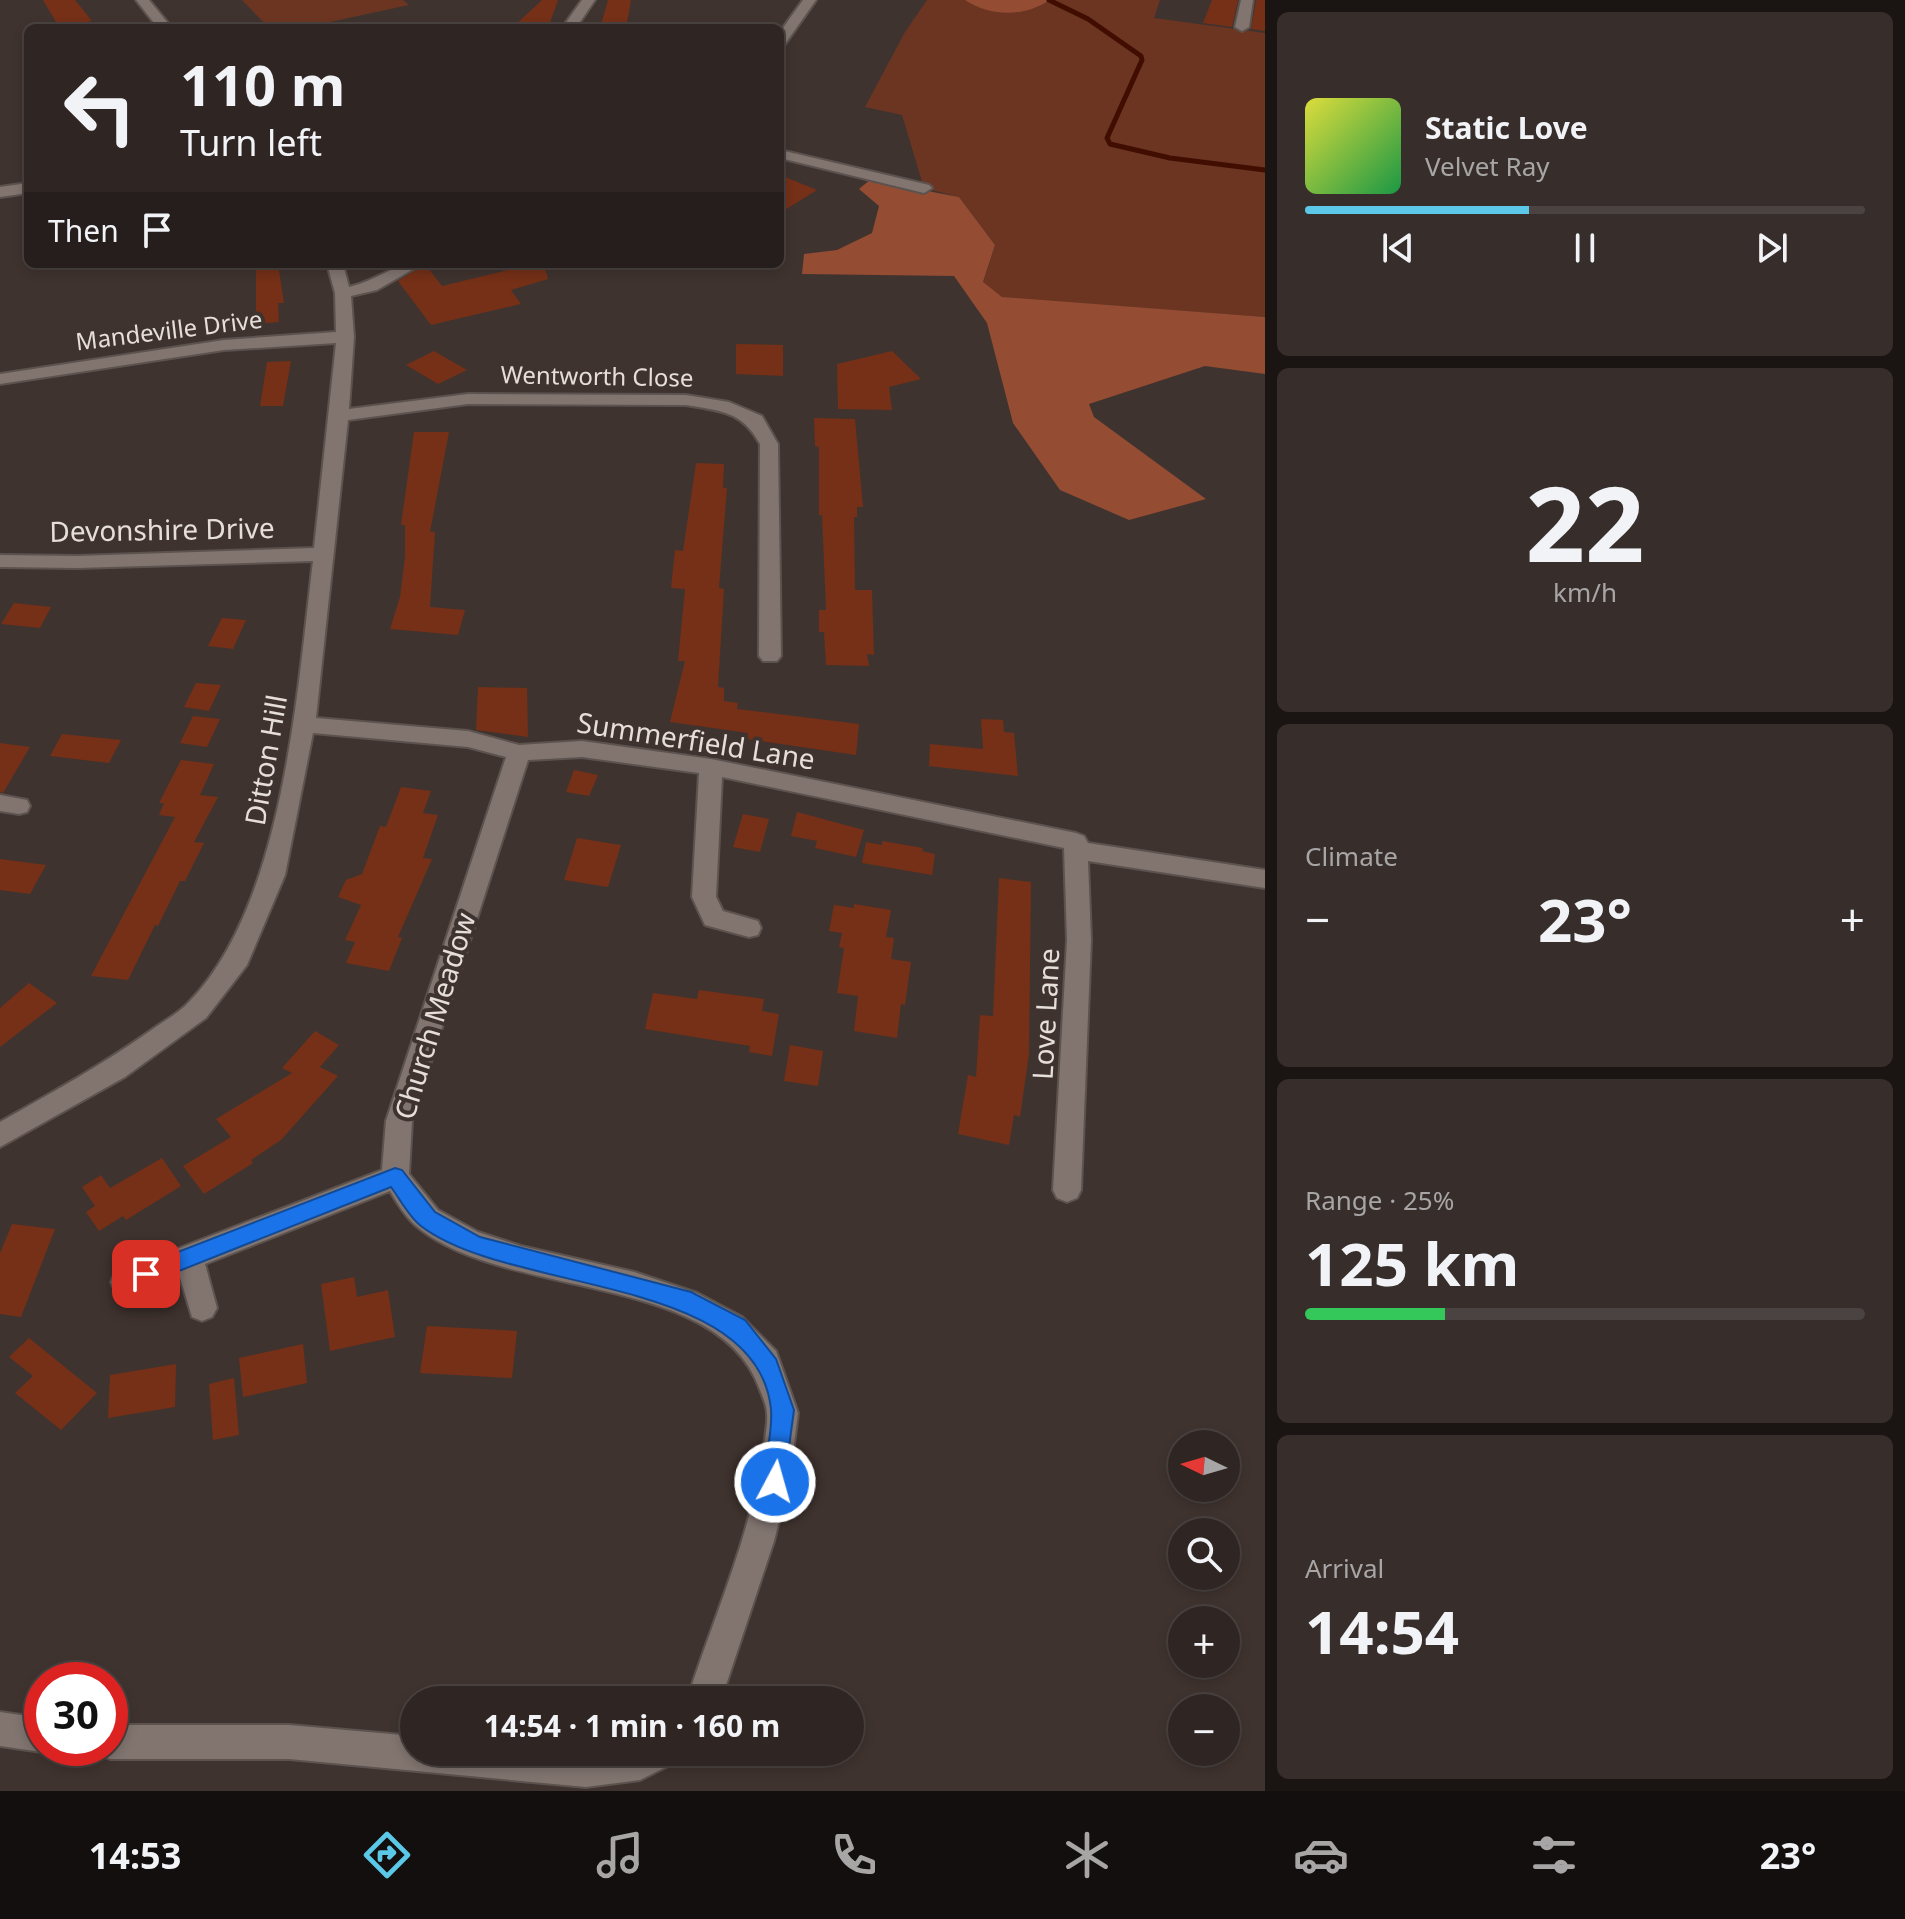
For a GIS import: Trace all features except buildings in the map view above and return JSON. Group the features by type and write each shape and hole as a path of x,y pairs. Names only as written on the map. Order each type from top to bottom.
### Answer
{"street":[{"path":"142,0 162,24"},
{"path":"570,24 589,0"},
{"path":"784,36 810,0"},
{"path":"1242,27 1247,0"},
{"path":"784,155 924,188"},
{"path":"0,192 24,189"},
{"name":"Ditton Hill","path":"0,1136 116,1069 197,1011 238,958 273,875 304,725 325,554 345,337 343,293 337,268"},
{"path":"343,293 371,287 407,268"},
{"name":"Mandeville Drive","path":"0,379 224,345 345,337"},
{"name":"Wentworth Close","path":"339,416 468,399 670,400 723,406 756,420 769,444 770,656"},
{"name":"Devonshire Drive","path":"0,561 77,562 325,554"},
{"name":"Summerfield Lane","path":"304,725 468,739 519,753 582,749 711,767 1076,846 1265,879"},
{"name":"Church Meadow","path":"395,1177 399,1121 519,753"},
{"path":"711,767 704,897 714,918 749,928"},
{"name":"Love Lane","path":"1067,1190 1079,940 1076,846"},
{"path":"125,1282 395,1177 427,1219 475,1245 691,1302 737,1327 768,1366 783,1410 775,1482 709,1686"},
{"path":"189,1257 202,1308"},
{"path":"0,1729 24,1732"},
{"path":"128,1742 289,1742 400,1752"},
{"path":"544,1766 586,1770 617,1766"}],"shaded area":[{"path":"242,0 403,0 409,5 321,24 265,24"},
{"path":"927,0 1160,0 1154,18 1265,33 1265,317 1003,298 983,283 995,245 959,197 924,188 902,115 865,107 905,32"},
{"path":"965,0 1049,0 1030,10 1008,13 985,10"},
{"path":"870,180 959,197 995,245 983,282 1002,297 1265,317 1265,374 1205,366 1089,404 1094,417 1206,499 1129,520 1060,490 1013,423 987,323 954,276 802,274 804,254 837,250 872,233 879,206 859,189"}],"waterway":[{"path":"1049,0 1088,19 1141,56 1142,60 1107,138 1110,144 1170,158 1265,170"}],"route":[{"path":"146,1274 395,1177 427,1219 475,1245 691,1302 737,1327 768,1366 783,1410 775,1482"}]}
